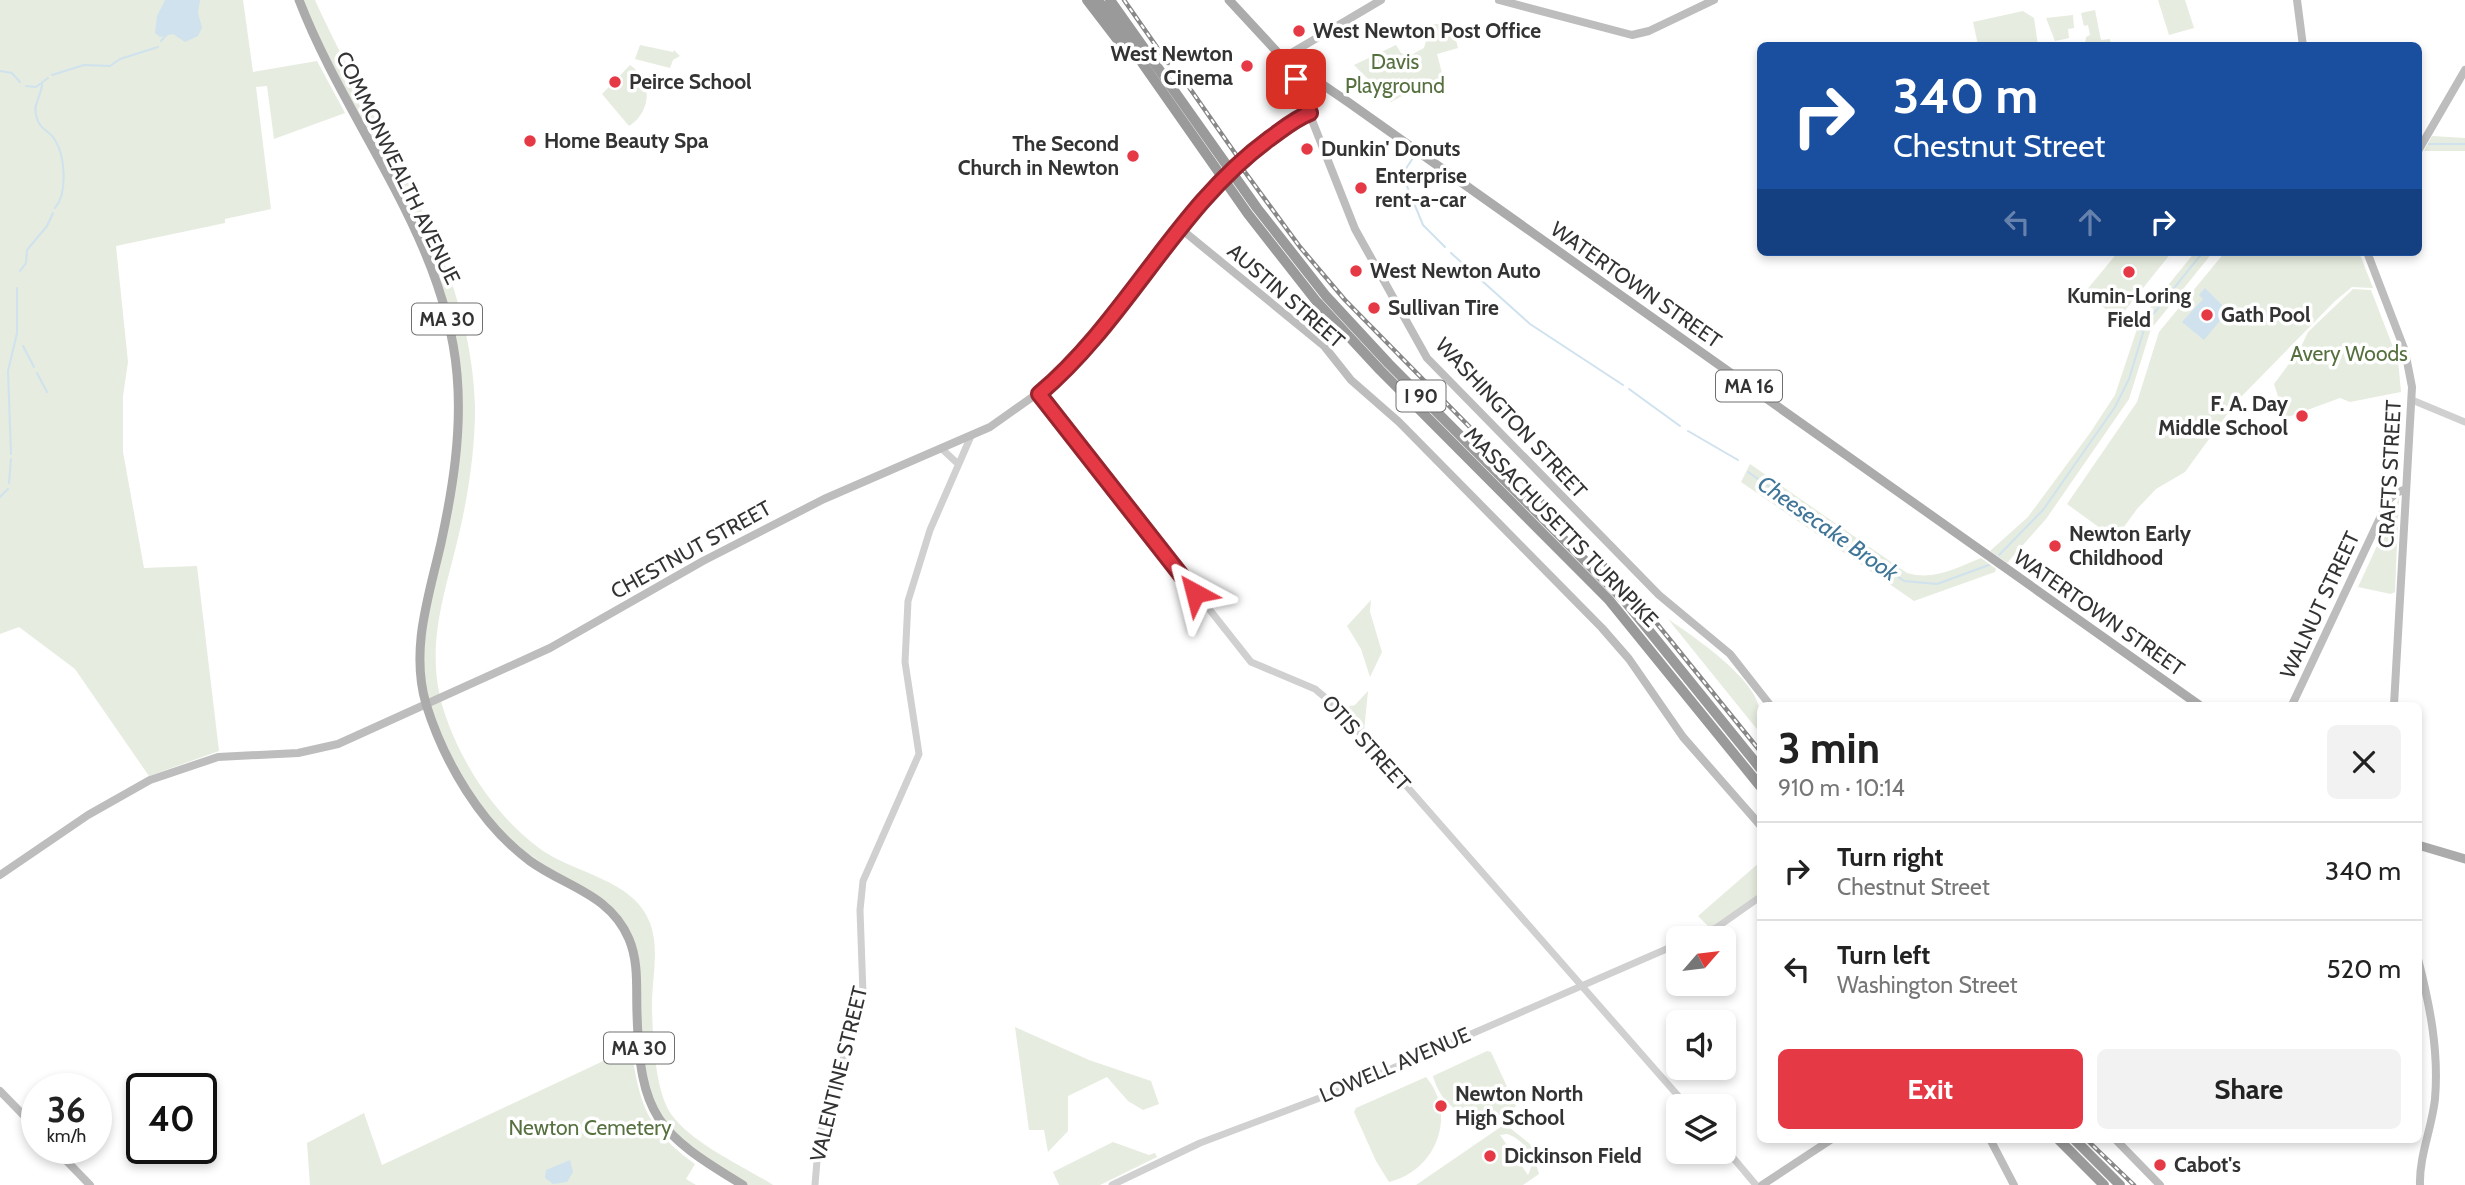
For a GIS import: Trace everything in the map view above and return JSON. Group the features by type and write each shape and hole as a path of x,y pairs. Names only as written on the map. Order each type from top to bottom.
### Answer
{"highway":[{"path":"1087,0 1128,54 1153,78"},
{"name":"MASSACHUSETTS TURNPIKE","path":"1098,0 1259,229 1317,302 1380,370 1609,600 1757,782"},
{"name":"MASSACHUSETTS TURNPIKE","path":"1110,0 1257,208 1326,296 1389,364 1612,588 1668,650 1757,764"},
{"path":"2062,1143 2104,1185"},
{"path":"2078,1143 2120,1185"}],"main road":[{"name":"COMMONWEALTH AVENUE","path":"299,0 422,251 445,309 453,340 459,424 450,492 420,638 420,666 426,704 450,758 477,805 499,833 544,870 602,901 623,926 636,961 639,1049 654,1114 677,1142 743,1185"},
{"name":"WASHINGTON STREET","path":"1229,0 1291,67 1355,229 1427,358 1658,595 1730,654 1768,702"},
{"path":"1283,58 1379,0"},
{"path":"1499,0 1629,35 1646,32 1714,0"},
{"path":"2297,0 2302,42"},
{"name":"WATERTOWN STREET","path":"1291,67 1310,76 1348,102 2195,702"},
{"path":"2422,144 2465,70"},
{"name":"CHESTNUT STREET","path":"0,875 88,815 157,777 218,757 326,748 550,648 703,561 801,510 998,423 1039,394 1099,331 1219,182 1245,158 1310,113"},
{"name":"AUSTIN STREET","path":"1181,229 1324,346 1351,380 1399,422 1602,628 1629,659 1683,737 1757,822"},
{"name":"CRAFTS STREET","path":"2369,256 2408,360 2412,404 2395,702"},
{"name":"WALNUT STREET","path":"2293,702 2388,501 2396,493 2406,489"},
{"path":"2422,846 2465,859"},
{"path":"2420,1185 2433,1114 2436,1072 2434,1029 2422,976"},
{"path":"0,1091 21,1113"},
{"path":"1762,1185 1826,1143"},
{"path":"1992,1143 2014,1185"},
{"path":"2119,1143 2160,1185"},
{"path":"70,1164 90,1185"}],"street":[{"name":"OTIS STREET","path":"1039,394 1248,659 1257,666 1315,689 1329,698 1676,1094"},
{"path":"2412,404 2465,422"},
{"name":"VALENTINE STREET","path":"815,1185 819,1136 863,994 860,892 919,754 907,688 905,627 913,584 934,520 971,436"},
{"path":"942,449 957,463"},
{"path":"1719,926 1757,899"},
{"name":"LOWELL AVENUE","path":"1112,1185 1200,1143 1345,1088 1666,949"},
{"path":"1736,1161 1756,1185"}],"green space":[{"path":"0,0 243,0 253,72 317,61 345,113 274,139 267,86 256,87 271,209 225,219 225,223 116,246 128,362 123,396 123,452 144,568 197,566 219,751 149,776 75,669 19,627 0,634"},
{"path":"299,0 315,0 416,197 439,248 457,300 470,353 475,408 472,457 465,506 442,602 436,643 438,686 450,728 480,786 523,835 553,857 617,887 631,896 642,908 653,932 654,1042 665,1103 671,1114 691,1135 773,1185 743,1185 660,1123 644,1079 636,967 615,915 499,833 456,769 426,704 420,638 457,454 455,358 427,262"},
{"path":"2158,0 2185,0 2194,28 2169,35"},
{"path":"2095,10 2101,40 2110,39 2110,42 2085,42 2086,37 2090,35 2088,25 2084,26 2081,13"},
{"path":"2023,11 2034,18 2038,42 1977,42 1973,22"},
{"path":"2073,15 2074,28 2068,29 2069,38 2055,41 2046,18"},
{"name":"Davis Playground","path":"1418,24 1452,24 1458,48 1437,54 1444,81 1411,91 1391,102 1354,65 1396,45 1401,53 1409,56 1424,48 1427,38 1423,37"},
{"path":"640,45 673,52 674,50 680,56 673,60 670,68 635,59"},
{"path":"630,65 643,79 647,96 642,112 629,126 602,94"},
{"path":"2432,136 2465,138 2465,151 2424,151"},
{"name":"Kumin-Loring Field","path":"2115,256 2169,256 2118,319 2085,292"},
{"path":"2192,256 2210,256 2151,329 2129,399 2046,519 2007,563 1990,551 2028,517 2115,395 2140,320"},
{"path":"2222,256 2361,256 2373,288 2352,287 2335,301 2236,402 2185,472 2156,489 2115,539 2067,504 2137,402 2159,332"},
{"name":"Avery Woods","path":"2353,289 2371,290 2398,360 2401,392 2350,402 2340,398 2285,418 2274,384 2300,349 2308,332"},
{"path":"1750,464 1907,573 1936,574 1981,558 1996,569 1995,572 1914,601 1741,482"},
{"path":"2399,498 2395,592 2391,594 2358,587"},
{"path":"1371,600 1370,612 1382,652 1370,677 1361,649 1347,626"},
{"path":"1668,619 1722,659 1748,685 1757,702 1757,729"},
{"path":"1368,691 1364,732 1339,709 1355,705"},
{"path":"1757,865 1757,899 1718,926 1708,926 1698,916"},
{"path":"1015,1027 1089,1060 1151,1081 1159,1104 1143,1110 1128,1101 1107,1077 1068,1096 1068,1131 1048,1152 1044,1130 1029,1130"},
{"name":"Newton Cemetery","path":"631,1048 638,1086 648,1115 666,1139 695,1164 686,1179 696,1185 310,1185 307,1143 364,1113 382,1165"},
{"path":"1487,1051 1491,1052 1516,1106 1491,1118 1478,1118 1455,1109 1438,1089 1433,1076"},
{"path":"1426,1077 1436,1092 1440,1108 1441,1124 1437,1140 1430,1154 1419,1166 1405,1176 1389,1182 1376,1161 1354,1112 1356,1108"},
{"name":"Dickinson Field","path":"1505,1124 1530,1144 1539,1174 1523,1185 1416,1185","holes":["1500,1135 1513,1136 1530,1156 1528,1175"]},
{"path":"1113,1142 1149,1155 1155,1153 1157,1157 1100,1185 1059,1185 1053,1172"}],"water":[{"path":"165,0 200,0 198,13 202,28 198,36 185,42 173,34 160,37 155,33 157,16"},
{"name":"Gath Pool","path":"2205,288 2228,311 2204,340 2182,322 2203,299 2199,295"},
{"path":"570,1160 573,1172 567,1182 553,1184 545,1178 546,1170"}],"waterway":[{"name":"Cheesecake Brook","path":"161,41 167,34"},
{"name":"Cheesecake Brook","path":"52,75 84,65 110,66 120,59 158,47"},
{"name":"Cheesecake Brook","path":"0,71 12,73 20,82"},
{"name":"Cheesecake Brook","path":"26,86 36,87 48,78"},
{"path":"42,84 36,115 42,127 55,140 64,174 62,193 55,208"},
{"name":"Cheesecake Brook","path":"2429,144 2465,144"},
{"name":"Cheesecake Brook","path":"1413,158 1405,170 1404,179 1423,225 1445,247"},
{"path":"20,271 26,263 27,250 47,226 53,213"},
{"name":"Cheesecake Brook","path":"1451,253 1530,324 1623,385"},
{"name":"Cheesecake Brook","path":"1999,555 2043,510 2115,407 2129,379 2146,323 2200,256"},
{"path":"11,454 8,371 17,333 17,288"},
{"path":"23,346 34,367"},
{"path":"37,373 47,392"},
{"name":"Cheesecake Brook","path":"1629,389 1680,426"},
{"name":"Cheesecake Brook","path":"1688,431 1738,460"},
{"path":"9,483 11,459"},
{"name":"Cheesecake Brook","path":"1748,472 1904,581 1937,584 1989,565"},
{"path":"0,497 8,489"}],"railway":[{"path":"1124,0 1168,63"},
{"path":"1177,70 1237,156"},
{"path":"1242,168 1300,247 1345,300 1629,589 1757,747"},
{"path":"2090,1143 2134,1185"}],"place":[{"name":"West Newton Post Office","path":"1299,31"},
{"name":"West Newton Cinema","path":"1247,66"},
{"name":"Peirce School","path":"615,82"},
{"name":"Home Beauty Spa","path":"530,141"},
{"name":"Dunkin' Donuts","path":"1307,149"},
{"name":"The Second Church in Newton","path":"1133,156"},
{"name":"Enterprise rent-a-car","path":"1361,188"},
{"name":"West Newton Auto","path":"1356,271"},
{"name":"Kumin-Loring Field","path":"2129,272"},
{"name":"Sullivan Tire","path":"1374,308"},
{"name":"Gath Pool","path":"2207,315"},
{"name":"F. A. Day Middle School","path":"2302,416"},
{"name":"Newton Early Childhood","path":"2055,546"},
{"name":"Newton North High School","path":"1441,1106"},
{"name":"Dickinson Field","path":"1490,1156"},
{"name":"Cabot's","path":"2160,1165"}],"route":[{"path":"1195,593 1039,394 1055,381 1099,331 1219,182 1254,150 1295,120 1310,113 1296,79"}]}
